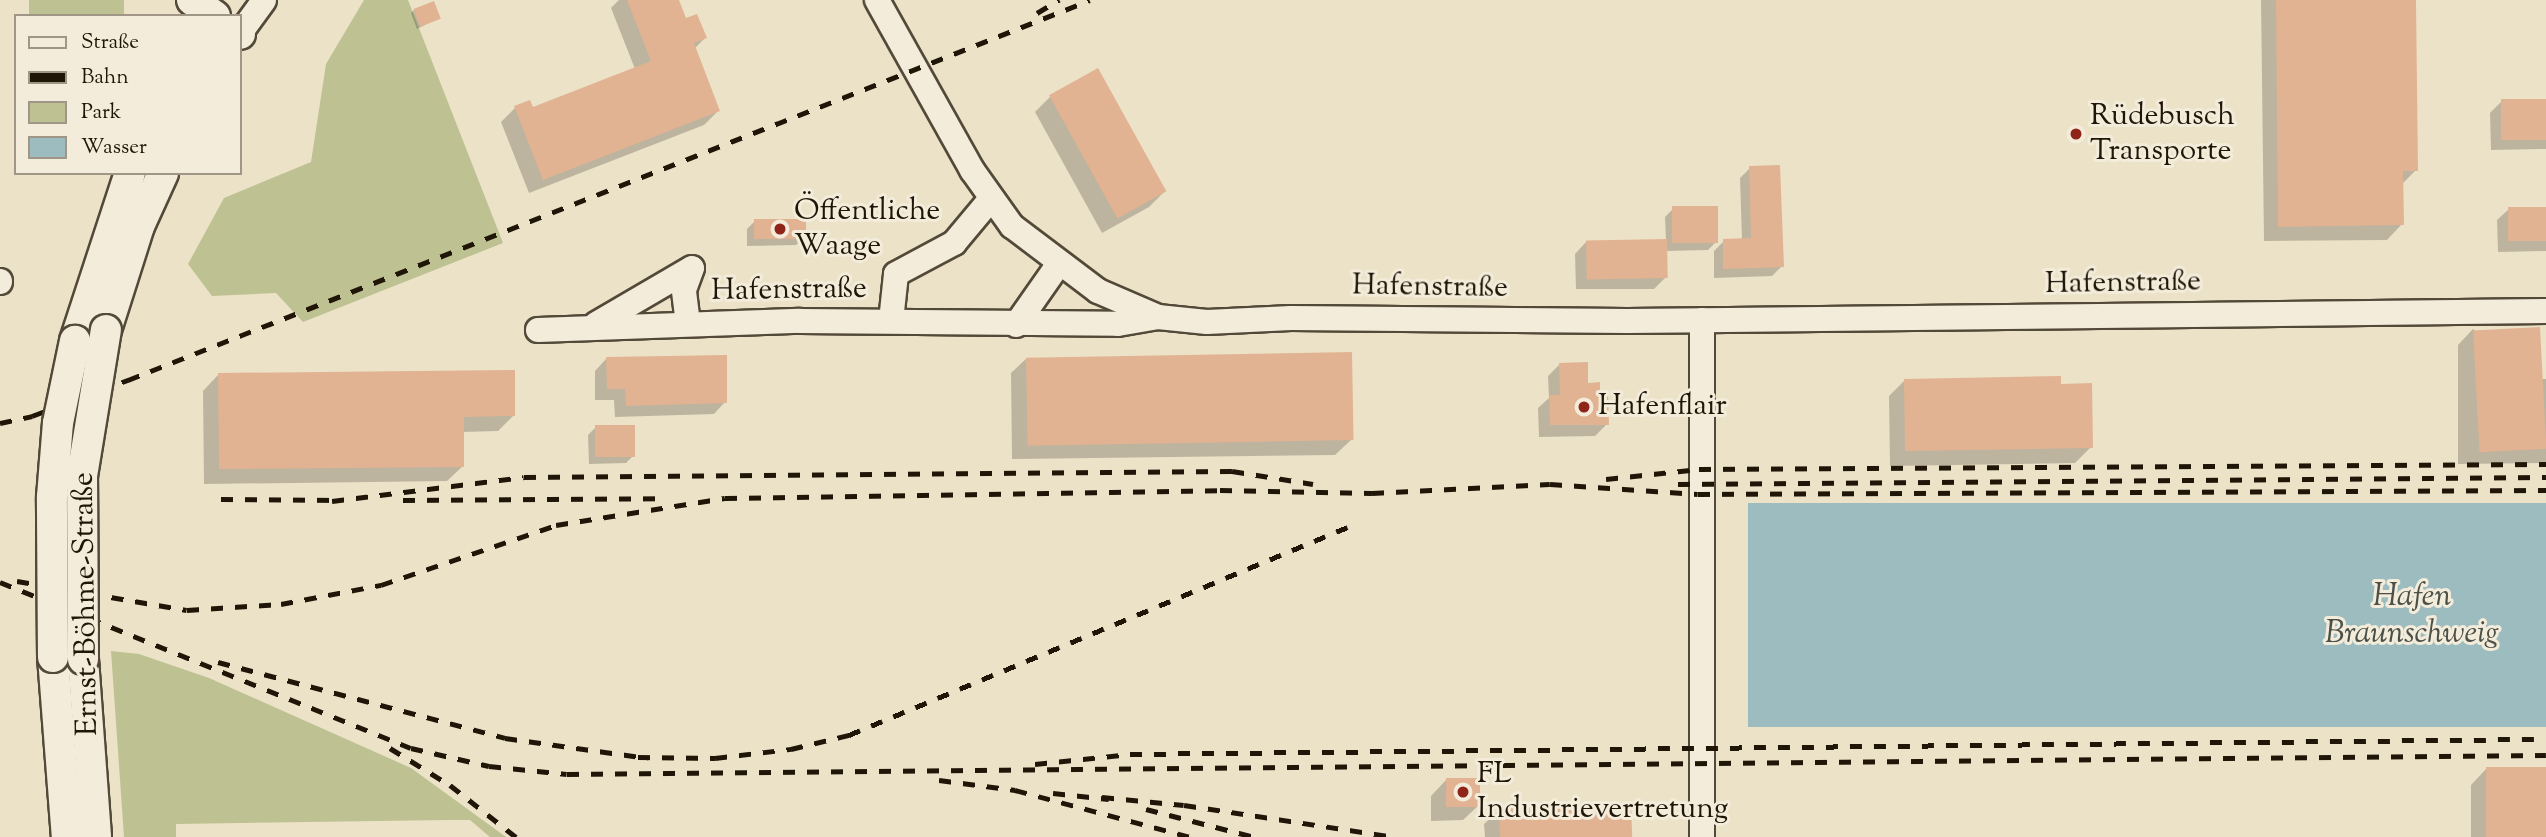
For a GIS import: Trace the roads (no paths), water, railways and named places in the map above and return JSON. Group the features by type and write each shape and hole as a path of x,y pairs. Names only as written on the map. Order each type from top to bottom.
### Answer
{"street":[{"path":"192,0 212,14"},
{"path":"242,17 264,0"},
{"name":"Hafenstraße","path":"877,0 990,200 1012,226 1058,265 1098,291 1158,317"},
{"name":"Ernst-Böhme-Straße","path":"67,837 53,657 52,497 58,423 75,341 129,175"},
{"name":"Ernst-Böhme-Straße","path":"96,837 83,659 82,476 106,330 139,226 162,175"},
{"name":"Hafenstraße","path":"891,321 896,274 954,243 990,200"},
{"path":"1017,326 1058,265"},
{"name":"Hafenstraße","path":"592,327 692,268 684,290 688,324"},
{"name":"Hafenstraße","path":"538,330 688,324 891,321 1017,326 1118,324 1158,317 1207,322 1292,318 1702,320 2546,311"},
{"path":"1702,320 1702,837"}],"water":[{"name":"Hafen Braunschweig","path":"1748,503 2546,503 2546,727 1748,727"}],"railway":[{"path":"1037,13 1059,0"},
{"path":"0,423 32,416 128,380 1090,0"},
{"path":"1606,479 1699,469 2546,464"},
{"path":"332,501 524,477 1232,471 1313,484"},
{"path":"1678,484 2546,477"},
{"path":"17,581 187,610 281,604 381,585 556,525 725,498 1220,490 1372,493 1550,484 1698,494 2546,490"},
{"path":"403,500 666,498"},
{"path":"221,499 340,500"},
{"path":"638,757 715,758 791,749 849,735 1355,524"},
{"path":"0,582 411,748 489,766 567,774 2546,755"},
{"path":"218,662 505,738 648,758"},
{"path":"1035,764 1130,754 2546,739"},
{"path":"390,748 450,785 516,837"},
{"path":"939,780 1015,790 1191,837"},
{"path":"1053,793 1109,799"},
{"path":"1102,797 1184,805 1395,837"},
{"path":"1146,809 1254,837"}],"place":[{"name":"Rüdebusch Transporte","path":"2076,134"},
{"name":"Öffentliche Waage","path":"780,229"},
{"name":"Hafenflair","path":"1584,407"},
{"name":"FL Industrievertretung","path":"1463,792"}]}
